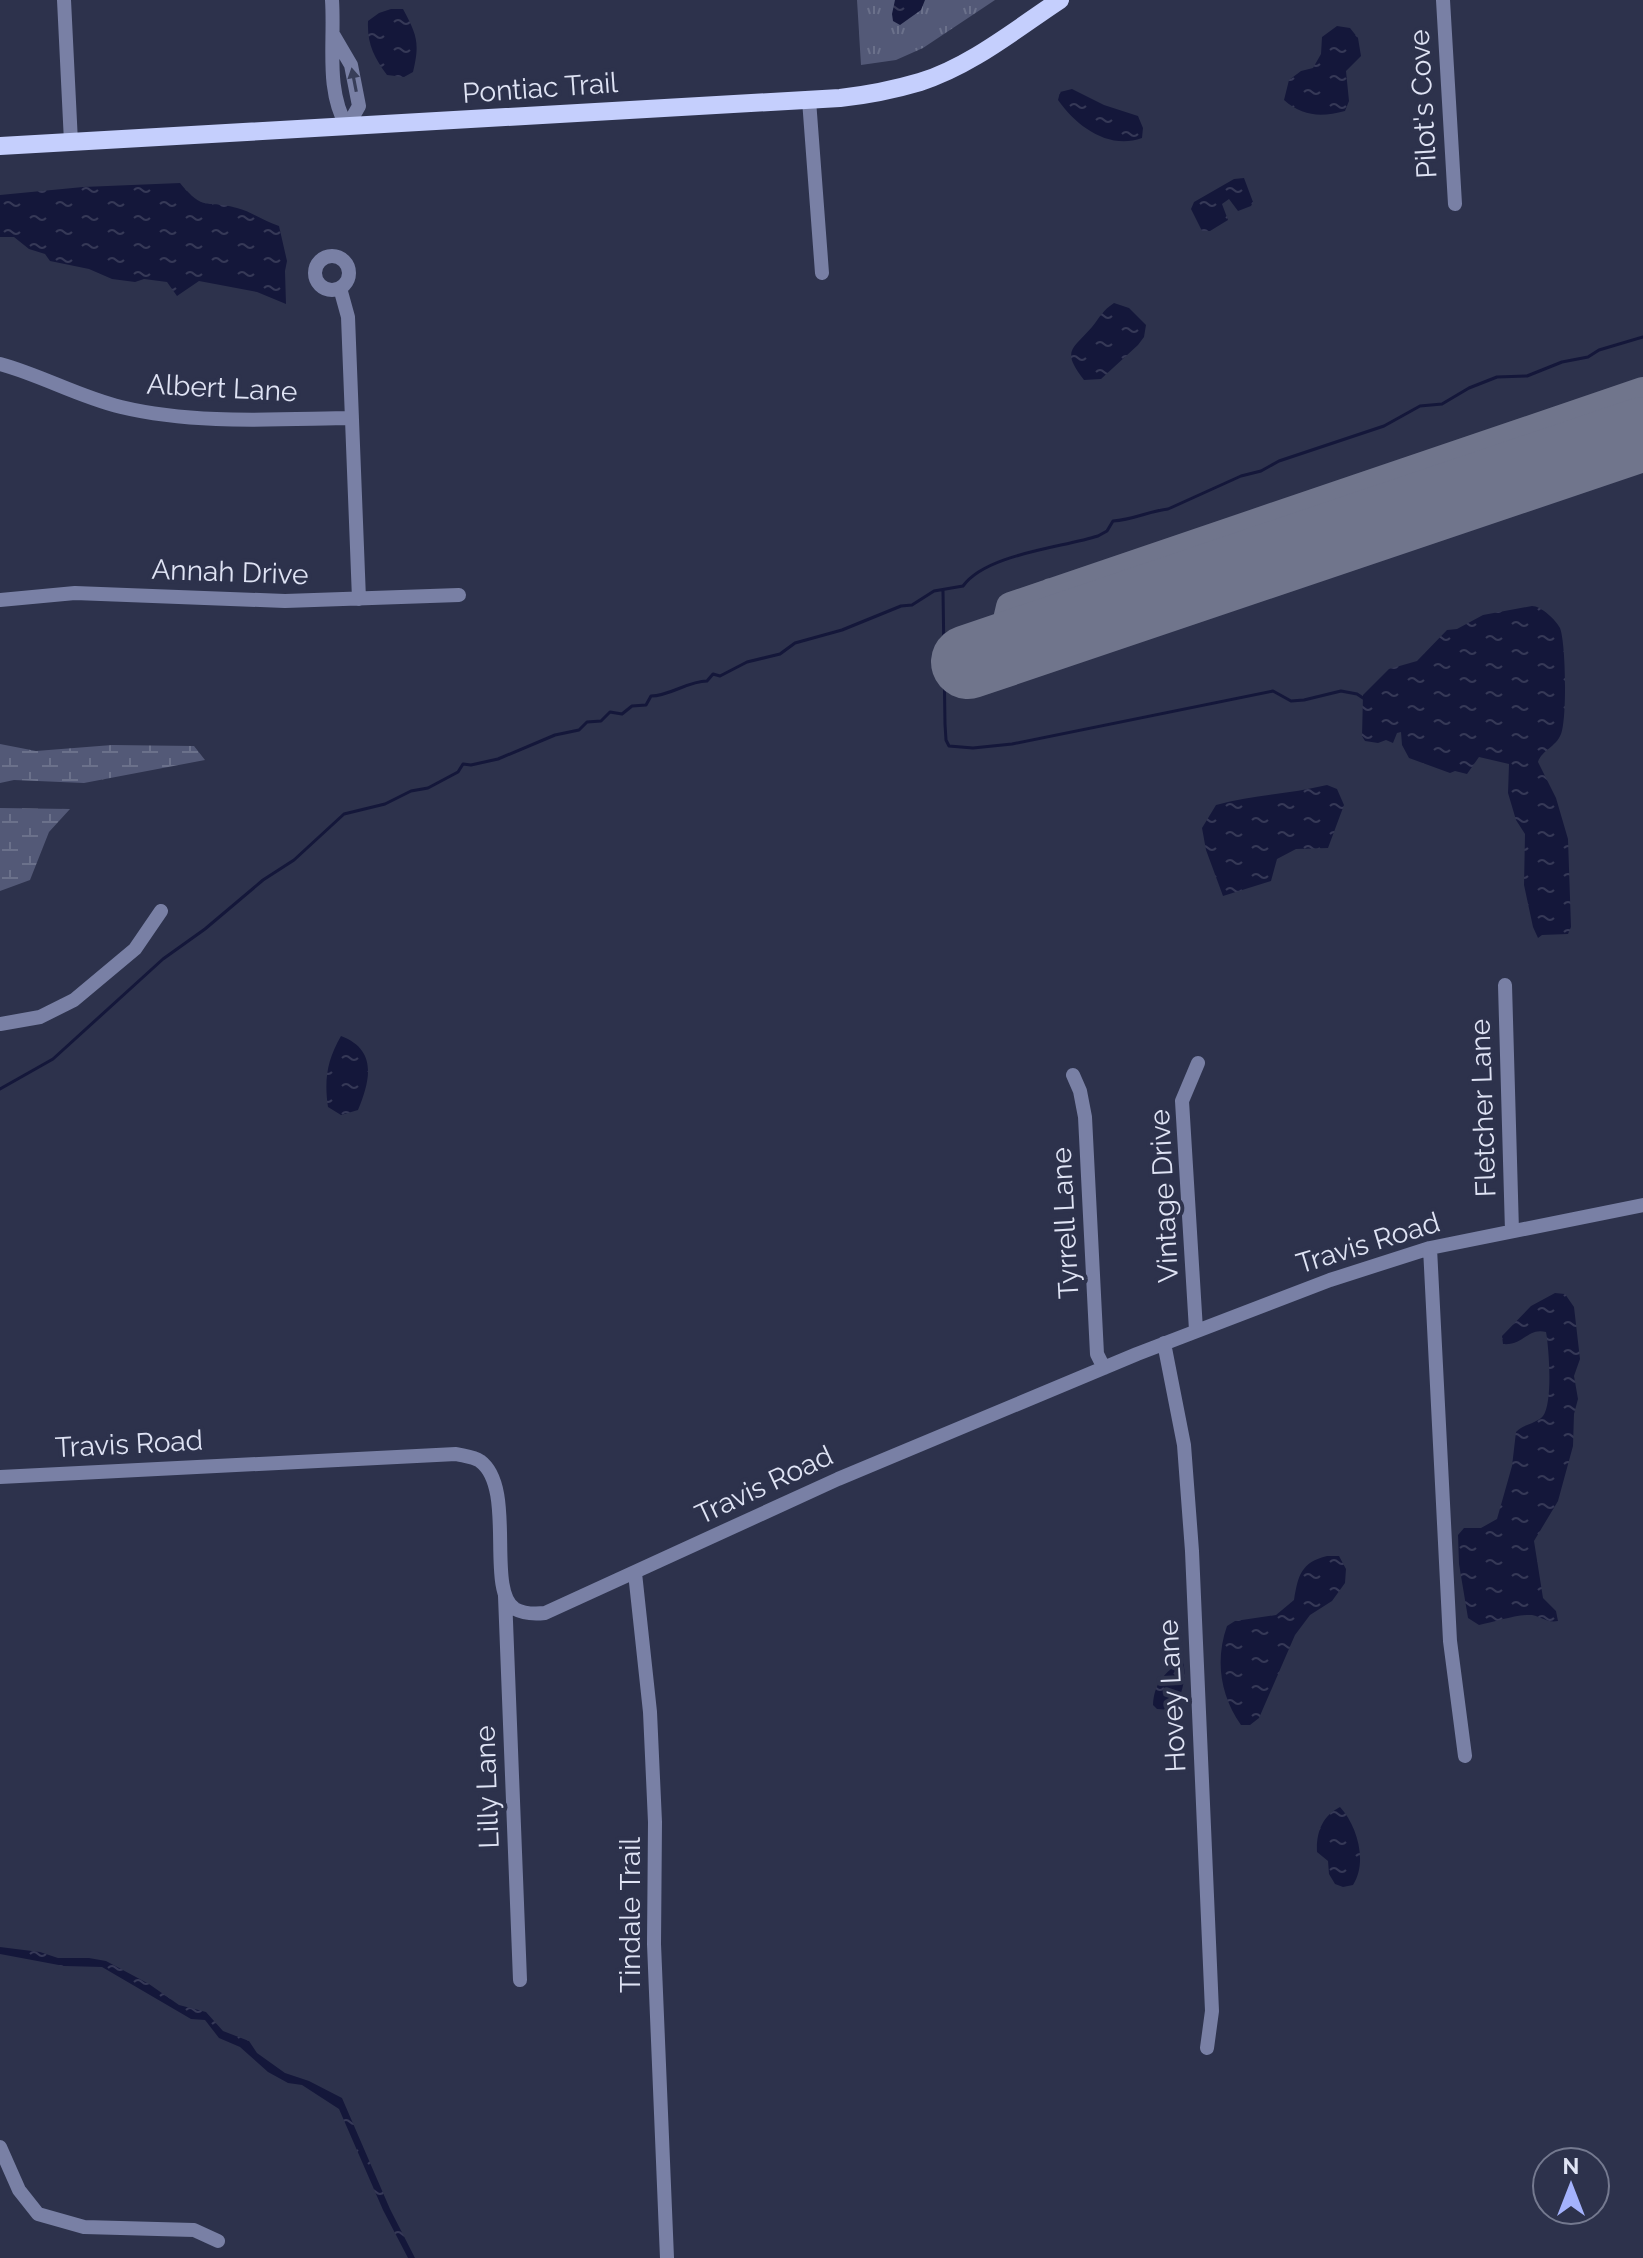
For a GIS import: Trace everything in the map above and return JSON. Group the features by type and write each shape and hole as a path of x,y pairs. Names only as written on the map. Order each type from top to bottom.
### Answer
{"main road":[{"name":"Pontiac Trail","path":"0,146 873,94 922,81 992,45 1060,0"}],"street":[{"path":"64,0 71,142"},
{"path":"332,0 333,82 337,109 347,127"},
{"name":"Pilot's Cove","path":"1443,0 1455,204"},
{"path":"334,36 351,65 359,106 347,127"},
{"path":"809,100 822,273"},
{"path":"340,288 348,317 359,599"},
{"name":"Albert Lane","path":"0,364 90,399 160,415 211,419 352,418"},
{"name":"Annah Drive","path":"0,600 75,593 240,600 459,595"},
{"path":"0,1024 40,1017 74,1000 135,949 161,911"},
{"name":"Fletcher Lane","path":"1505,985 1512,1231"},
{"name":"Vintage Drive","path":"1196,1330 1182,1101 1198,1063"},
{"name":"Tyrrell Lane","path":"1073,1075 1085,1117 1097,1354 1104,1368"},
{"name":"Travis Road","path":"0,1477 456,1454 478,1459 493,1482 499,1510 508,1602 514,1608 533,1614 545,1613 838,1479 1196,1330 1330,1280 1430,1248 1643,1205"},
{"path":"1430,1248 1450,1641 1465,1756"},
{"name":"Hovey Lane","path":"1164,1343 1184,1445 1192,1551 1212,2011 1207,2048"},
{"name":"Tindale Trail","path":"635,1573 651,1727 655,1822 654,1944 667,2258"},
{"name":"Lilly Lane","path":"505,1592 520,1980"},
{"path":"0,2147 19,2190 38,2214 84,2227 194,2230 218,2241"}],"green space":[{"path":"857,0 995,0 923,48 896,60 861,65"},
{"path":"0,744 36,751 112,745 194,746 205,760 84,783 14,780 0,783"},
{"path":"0,808 70,809 49,832 30,880 0,891"}],"water":[{"path":"895,0 925,0 921,10 900,25 893,21"},
{"path":"391,9 403,9 416,39 413,72 404,77 387,75 370,43 368,21"},
{"path":"1337,26 1350,28 1358,38 1361,56 1346,71 1349,101 1345,111 1321,115 1298,110 1284,100 1289,80 1301,71 1313,68 1321,54 1322,37"},
{"path":"1072,89 1104,105 1138,116 1143,128 1142,138 1118,141 1084,127 1058,100 1060,92"},
{"path":"1244,178 1253,202 1251,206 1238,211 1229,199 1222,204 1228,220 1210,231 1202,231 1191,209 1194,202 1234,179"},
{"path":"180,183 201,202 237,208 279,226 287,261 286,304 257,292 199,281 177,296 167,282 112,279 89,269 50,261 45,254 29,249 14,237 0,237 0,195 83,187"},
{"path":"1114,303 1129,308 1146,325 1144,337 1101,379 1084,380 1073,362 1072,351"},
{"path":"1532,606 1540,608 1560,628 1564,649 1563,726 1559,738 1538,762 1556,798 1568,839 1571,927 1568,934 1542,935 1538,938 1524,885 1525,834 1516,820 1508,793 1509,764 1479,757 1467,774 1450,773 1409,758 1402,745 1401,732 1397,733 1393,743 1386,740 1378,743 1365,741 1362,736 1363,695 1389,669 1417,661 1447,630 1457,629 1483,615"},
{"path":"1327,785 1337,789 1344,805 1328,848 1296,849 1277,859 1271,881 1223,896 1206,850 1202,828 1216,805"},
{"path":"341,1036 361,1049 366,1058 368,1078 358,1110 341,1115 328,1107 326,1088 332,1053"},
{"path":"1555,1293 1565,1294 1574,1307 1580,1359 1574,1376 1578,1399 1573,1446 1558,1501 1534,1541 1543,1598 1556,1611 1558,1621 1526,1615 1479,1625 1468,1618 1459,1564 1458,1535 1464,1528 1481,1528 1497,1519 1512,1466 1516,1432 1543,1416 1549,1388 1546,1332 1534,1332 1510,1344 1503,1344 1502,1336 1531,1306"},
{"path":"1327,1556 1339,1556 1346,1569 1345,1583 1332,1601 1310,1615 1295,1635 1259,1718 1250,1725 1241,1725 1228,1702 1222,1677 1221,1652 1227,1626 1235,1621 1276,1615 1294,1600 1299,1577 1306,1566"},
{"path":"1183,1661 1184,1681 1178,1700 1171,1710 1157,1709 1153,1705 1158,1685 1165,1674"},
{"path":"1340,1807 1356,1834 1360,1855 1360,1866 1353,1885 1343,1887 1335,1884 1329,1874 1328,1861 1317,1852 1321,1826"},
{"path":"0,1947 40,1952 58,1958 106,1961 149,1984 179,2005 206,2012 223,2031 249,2041 257,2053 285,2073 342,2098 390,2209 415,2258 408,2258 383,2210 339,2109 302,2085 288,2083 268,2072 240,2047 219,2038 205,2020 191,2019 102,1967 64,1966 0,1954"}],"waterway":[{"path":"0,1089 53,1059 163,959 205,929 263,880 294,860 344,814 385,804 411,791 428,788 458,772 463,764 498,759 555,735 579,730 587,722 601,721 610,712 622,714 632,706 646,705 651,696 707,681 713,674 720,676 747,662 780,654 795,643 842,630 901,606 912,605 934,591 963,586 988,566 1006,559 1098,536 1107,531 1113,521 1168,509 1279,461 1384,426 1420,406 1442,404 1469,388 1497,377 1527,376 1643,337"},
{"path":"943,591 945,724 949,746 973,748 1012,744 1273,691 1291,701 1341,691 1363,698"}],"taxiway":[{"path":"1012,647 1007,624 1011,607 1643,392"},
{"path":"1414,470 1425,507"},
{"path":"1051,593 1064,629"}],"runway":[{"path":"968,662 1643,434"}]}
